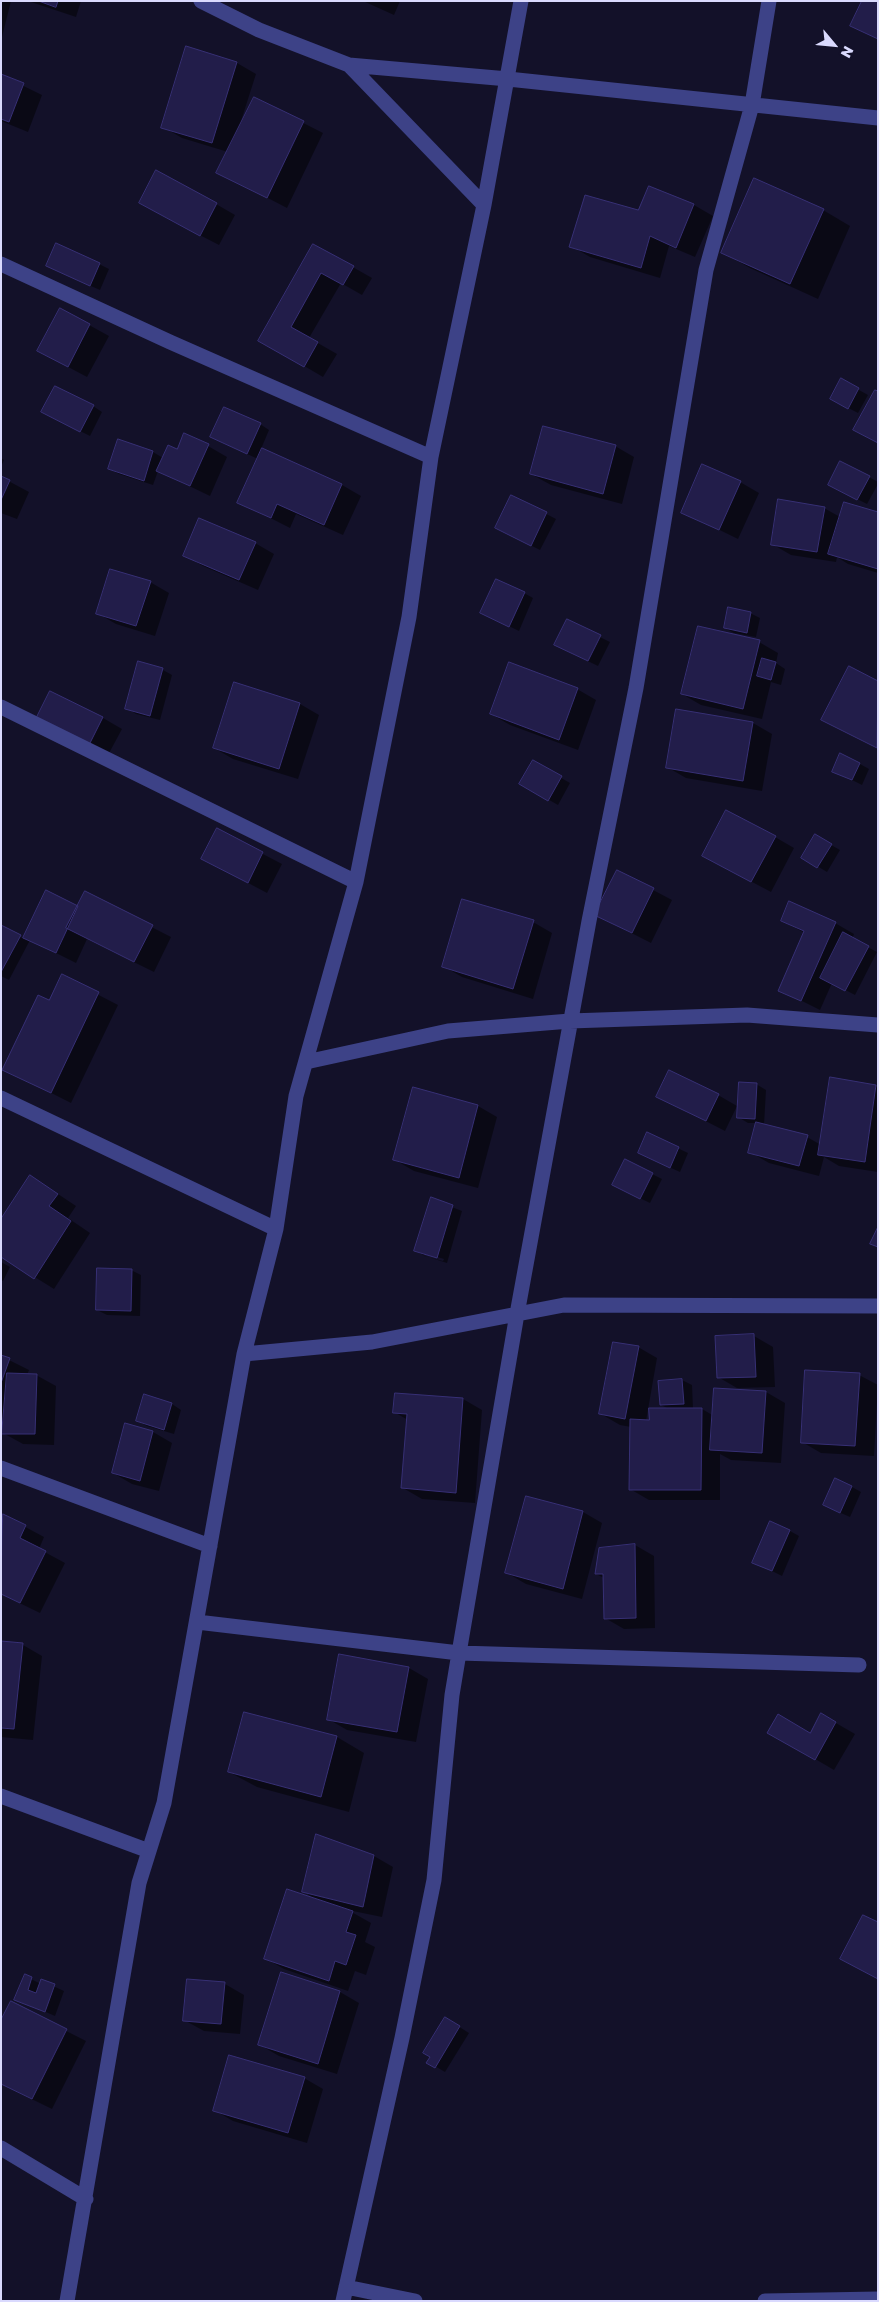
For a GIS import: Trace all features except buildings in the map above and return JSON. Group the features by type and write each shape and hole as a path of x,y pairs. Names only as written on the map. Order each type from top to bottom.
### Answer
{"street":[{"path":"201,1 259,30 350,65 508,79 878,118"},
{"path":"67,2301 139,1883 164,1804 244,1354 276,1229 296,1096 356,882 409,617 431,457 484,205 521,1"},
{"path":"415,2301 345,2294 402,2038 434,1880 452,1695 459,1653 517,1314 570,1021 636,688 706,270 752,105 769,1"},
{"path":"350,65 484,205"},
{"path":"1,264 170,342 431,457"},
{"path":"1,707 356,882"},
{"path":"306,1062 448,1031 570,1021 747,1015 878,1026"},
{"path":"1,1098 276,1229"},
{"path":"244,1354 372,1342 564,1305 878,1306"},
{"path":"1,1468 210,1546"},
{"path":"197,1622 459,1653 860,1665"},
{"path":"1,1796 149,1851"},
{"path":"1,2148 86,2199"},
{"path":"765,2301 878,2299"}]}
